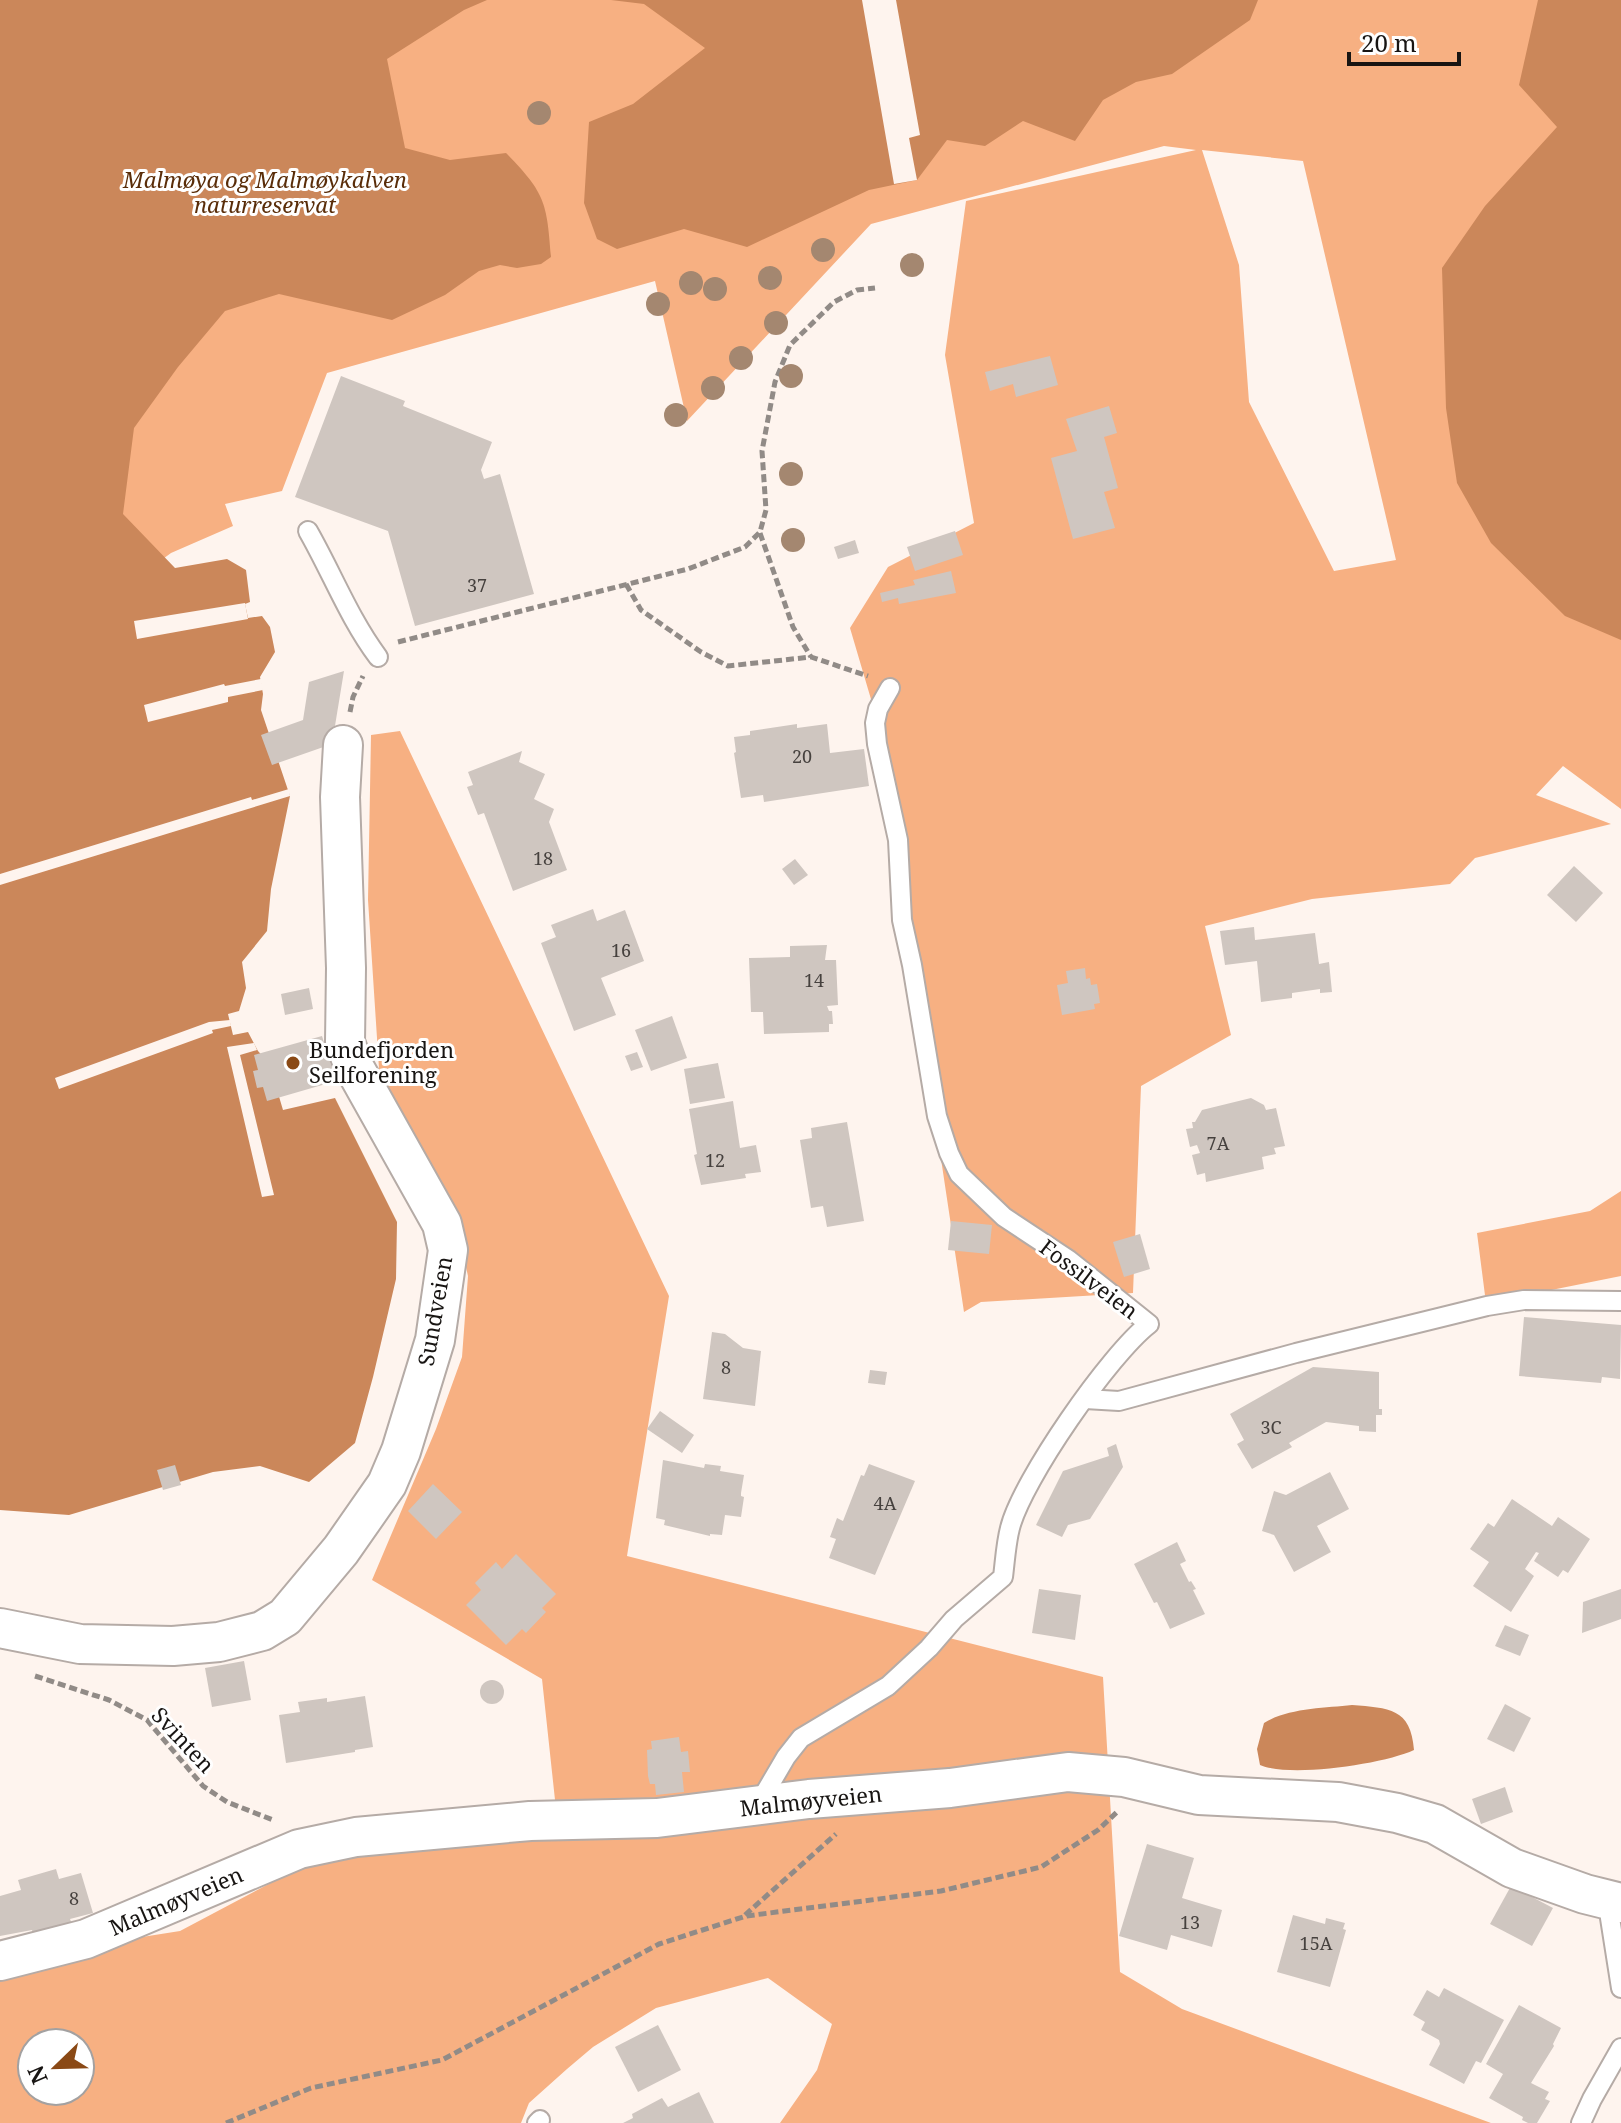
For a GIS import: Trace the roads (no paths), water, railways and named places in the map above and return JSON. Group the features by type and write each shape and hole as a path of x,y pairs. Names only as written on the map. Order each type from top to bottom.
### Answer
{"street":[{"name":"Sundveien","path":"0,1628 80,1644 173,1646 219,1642 262,1631 285,1617 341,1550 387,1484 401,1451 435,1340 448,1250 442,1224 354,1067 345,1042 346,968 340,797 343,745"},
{"name":"Malmøyveien","path":"0,1961 86,1939 299,1849 341,1840 530,1821 657,1818 757,1805 950,1788 1068,1772 1150,1782 1199,1795 1338,1802 1397,1813 1435,1824 1493,1860 1512,1868 1616,1901"}],"lane":[{"path":"308,531 329,568 350,616 378,657"},
{"name":"Fossilveien","path":"757,1805 801,1738 888,1686 929,1648 954,1619 1003,1577 1010,1527 1024,1493 1113,1360 1149,1324 1069,1260 1004,1217 959,1174 949,1153 937,1116 902,920 898,840 877,744 875,723 878,709 890,688"},
{"path":"1085,1399 1119,1401 1487,1306 1524,1300 1621,1301"},
{"path":"1616,1901 1610,1918 1621,1988"},
{"path":"1581,2123 1621,2048"}],"place":[{"name":"Bundefjorden Seilforening","path":"293,1063"}],"park label":[{"name":"Malmøya og Malmøykalven naturreservat","path":"265,192"}]}
